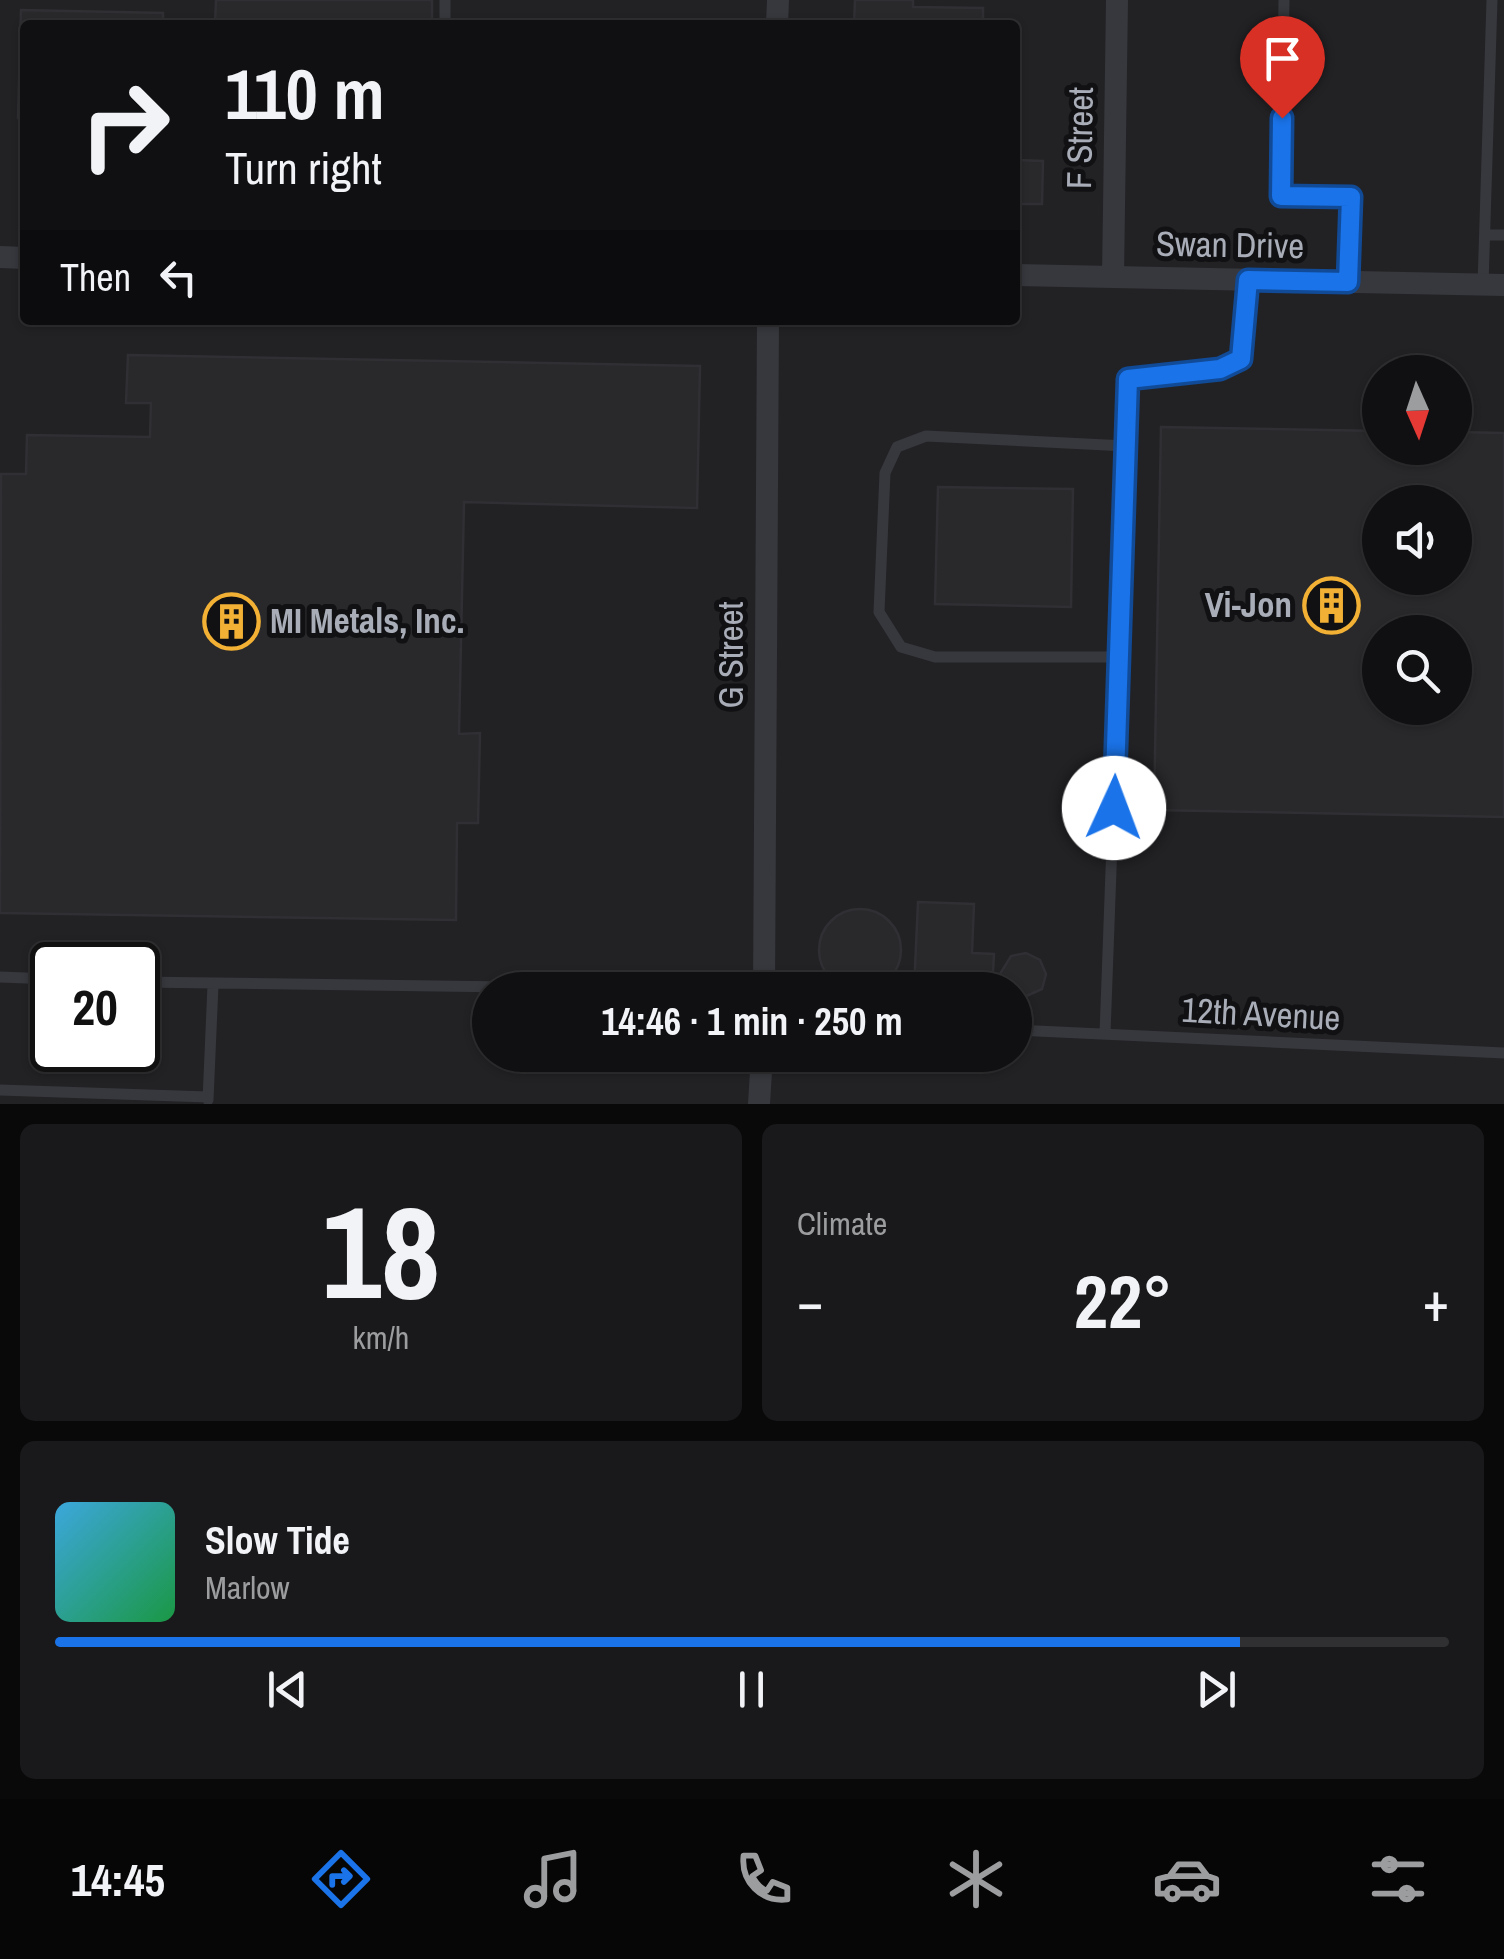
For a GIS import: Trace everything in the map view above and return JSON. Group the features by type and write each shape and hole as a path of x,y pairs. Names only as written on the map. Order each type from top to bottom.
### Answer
{"street":[{"name":"F Street","path":"1113,277 1117,0"},
{"name":"Swan Drive","path":"1020,275 1494,285"},
{"name":"G Street","path":"764,972 768,325"},
{"path":"759,1104 761,1072"}],"lane":[{"path":"1284,0 1281,196 1351,197 1348,282"},
{"path":"1492,0 1485,235 1494,285"},
{"path":"1485,235 1504,236"},
{"path":"1106,1034 1128,379 1220,369 1241,359 1248,280"},
{"path":"1119,657 935,657 901,646 880,612 884,473 896,447 926,436 1126,446"},
{"path":"0,977 30,978"},
{"path":"160,983 472,988"},
{"path":"0,1090 208,1100 213,985"},
{"name":"12th Avenue","path":"1032,1031 1504,1054"}],"shaded area":[{"path":"0,0 1504,0 1504,1104 0,1104"}],"building":[{"path":"216,0 432,0 432,20 215,20"},
{"path":"855,0 913,0 913,7 983,8 983,20 854,20"},
{"path":"21,10 163,13 163,20 21,20"},
{"path":"20,46 20,118 18,118"},
{"path":"1020,160 1043,161 1042,204 1020,204"},
{"name":"MI Metals, Inc.","path":"128,355 700,366 697,508 464,502 459,734 480,733 478,823 457,823 456,920 0,913 1,474 26,474 27,435 150,437 151,403 126,403"},
{"name":"Vi-Jon","path":"1161,427 1362,431 1362,465 1472,465 1472,432 1504,433 1504,817 1154,810"},
{"path":"938,487 1073,489 1071,607 935,604"},
{"path":"918,902 974,904 972,953 994,954 993,972 915,972"},
{"path":"852,909 868,909 883,916 901,942 901,958 895,972 825,972 819,958 819,942 826,927"},
{"path":"1026,953 1040,960 1046,974 1042,989 1032,994 1032,972 1001,972 1011,956"}],"place":[{"name":"Vi-Jon","path":"1331,605"},
{"name":"MI Metals, Inc.","path":"231,621"}],"route":[{"path":"1114,808 1128,379 1220,369 1241,359 1248,280 1348,282 1351,197 1281,196 1282,118"}]}
